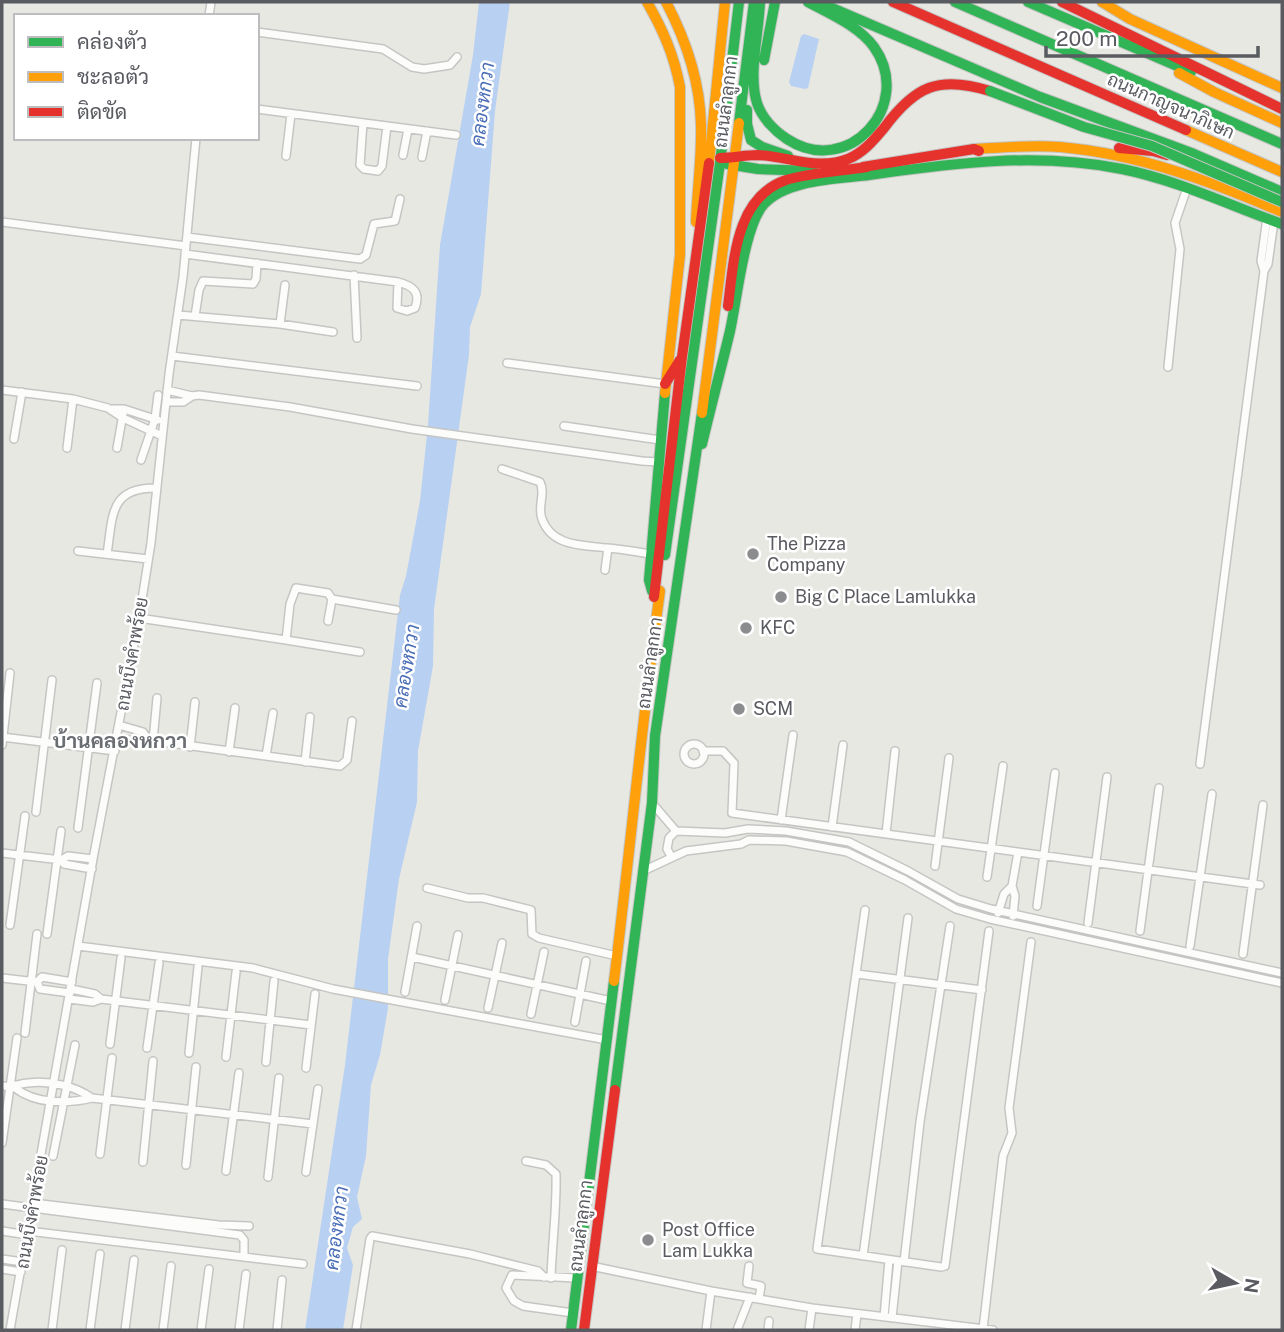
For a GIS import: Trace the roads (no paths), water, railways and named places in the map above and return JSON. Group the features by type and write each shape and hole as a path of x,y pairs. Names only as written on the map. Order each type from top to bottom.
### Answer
{"main road":[{"path":"647,2 667,38 675,60 681,99 680,255 665,384 649,580 656,616"},
{"path":"666,2 687,47 701,116 696,196 696,258"},
{"path":"654,597 682,357 705,200 725,2"},
{"path":"723,137 719,114 731,2"},
{"name":"ถนนลำลูกกา","path":"571,1330 656,616 710,236 739,2"},
{"name":"ถนนลำลูกกา","path":"584,1330 652,803 655,736 695,464 754,2"},
{"path":"760,2 755,83 758,106 781,136 808,150 833,151 860,139 873,126 884,104 887,86 878,53 867,40 836,17 808,2"},
{"path":"764,112 761,80 775,2"},
{"path":"818,2 1063,106 1147,135 1282,192"},
{"name":"ถนนกาญจนาภิเษก","path":"893,2 1282,172"},
{"name":"ถนนกาญจนาภิเษก","path":"955,2 1282,144"},
{"path":"1028,2 1161,61 1241,90"},
{"path":"1062,2 1282,109"},
{"path":"1102,2 1130,19 1282,88"},
{"path":"751,22 754,47 747,131 759,147 779,151 797,160"},
{"path":"1161,61 1194,82 1282,122"},
{"path":"734,162 747,156 828,163 852,158 873,142 907,99 929,87 956,82 990,91 1084,127 1152,146 1282,202"},
{"path":"708,426 740,233 749,208 759,196 776,184 974,149 1030,145 1153,151 1238,173"},
{"path":"1082,148 1175,169 1282,212"},
{"path":"974,149 1003,159"},
{"path":"773,157 762,158 760,163 764,168 773,170"},
{"path":"695,464 708,426 749,234 757,214 768,200 782,191 798,186 925,166 1003,159 1062,160 1110,167 1187,188 1274,221"},
{"path":"720,160 773,170 814,171 867,167"},
{"path":"710,236 725,237"},
{"path":"665,384 682,357"}],"street":[{"path":"259,32 383,48 412,67 424,69 450,65 457,57"},
{"path":"259,109 456,135"},
{"path":"286,156 290,114"},
{"path":"363,123 360,164 364,169 378,171 382,166 387,126"},
{"path":"403,155 408,129"},
{"path":"422,157 427,131"},
{"name":"ถนนบึงคำพร้อย","path":"10,1330 93,859 139,618 186,250 196,140"},
{"path":"1168,367 1180,249 1175,223 1187,188"},
{"path":"187,237 360,259 365,256 374,224 395,221 400,199"},
{"path":"1200,764 1264,271 1268,264 1274,221"},
{"path":"2,222 257,263 398,282"},
{"path":"195,316 203,281 253,284 257,279 257,263"},
{"path":"354,275 357,338"},
{"path":"280,324 285,285"},
{"path":"178,315 280,324 333,332"},
{"path":"172,356 417,386"},
{"path":"507,363 665,384"},
{"path":"2,390 74,399 112,410 162,436"},
{"path":"167,390 192,396 290,407 473,438 658,462"},
{"path":"15,439 22,392"},
{"path":"158,395 155,419 142,457 160,461"},
{"path":"166,402 183,402 192,396"},
{"path":"67,448 74,399"},
{"path":"112,410 124,409 164,423"},
{"path":"117,448 124,409"},
{"path":"564,426 660,440"},
{"path":"502,469 540,482 543,488 541,518 547,529 571,545 651,554"},
{"path":"107,554 115,507 121,496 142,488 157,488"},
{"path":"605,570 608,548"},
{"path":"78,551 148,559"},
{"path":"286,640 290,604 296,589 328,593 332,598 396,610"},
{"path":"328,621 332,598"},
{"path":"139,618 360,652"},
{"path":"10,673 2,740 44,741 115,751"},
{"path":"36,812 52,680"},
{"path":"78,828 97,683"},
{"path":"150,740 157,698"},
{"path":"190,747 195,702"},
{"path":"229,752 235,708"},
{"path":"266,756 273,713"},
{"path":"305,762 310,717"},
{"path":"117,737 141,743 150,740 340,766 344,764 349,747 352,721"},
{"path":"119,725 143,732 150,740"},
{"path":"780,820 793,735"},
{"path":"832,827 843,746"},
{"path":"704,751 723,751 734,762 736,774 732,813 1260,885"},
{"path":"886,834 895,751"},
{"path":"935,866 949,758"},
{"path":"987,877 1003,766"},
{"path":"1037,906 1055,773"},
{"path":"1088,923 1107,777"},
{"path":"1140,931 1159,788"},
{"path":"1190,946 1212,794"},
{"path":"652,803 676,831 786,831 849,842 958,899 1013,914 1282,973"},
{"path":"1242,954 1263,805"},
{"path":"10,925 25,816"},
{"path":"47,934 61,831"},
{"path":"671,856 667,849 668,838 676,831"},
{"path":"737,832 741,844"},
{"path":"701,833 702,847"},
{"path":"643,871 671,856 702,847 741,844 750,840 821,846 847,852 890,872 956,909 999,921 1282,983"},
{"path":"1012,923 1012,886 1018,852"},
{"path":"2,853 59,860 68,856 93,859"},
{"path":"59,860 64,864 92,869"},
{"path":"890,872 893,864"},
{"path":"999,921 998,910 1004,894 1012,886"},
{"path":"428,888 524,907 531,910 532,934 539,939 617,956"},
{"path":"865,911 817,1249 941,1267 946,1263 989,931"},
{"path":"863,1256 908,918"},
{"path":"405,992 417,926"},
{"path":"892,1318 950,926"},
{"path":"25,1033 34,982 37,934"},
{"path":"445,1000 458,935"},
{"path":"1131,950 1132,940"},
{"path":"983,1329 1003,1157 1012,1133 1009,1108 1031,942"},
{"path":"488,1008 502,943"},
{"path":"78,946 253,968 333,989 607,1040"},
{"path":"531,1014 544,952"},
{"path":"412,957 611,1001"},
{"path":"110,1044 121,958"},
{"path":"575,1022 586,961"},
{"path":"148,1048 159,963"},
{"path":"1247,975 1248,965"},
{"path":"188,1053 198,967"},
{"path":"226,1057 236,972"},
{"path":"857,974 982,990"},
{"path":"2,978 34,982 40,989 71,991 93,1002 101,999 116,1000 311,1025"},
{"path":"266,1062 274,981"},
{"path":"306,1068 315,993"},
{"path":"2,1143 17,1038"},
{"path":"53,1156 75,1045"},
{"path":"100,1154 112,1058"},
{"path":"143,1162 153,1061"},
{"path":"186,1165 196,1067"},
{"path":"226,1171 239,1073"},
{"path":"268,1177 279,1078"},
{"path":"9,1087 27,1083 54,1084 82,1091 92,1098"},
{"path":"9,1087 26,1096 51,1101 92,1098 313,1124"},
{"path":"306,1172 318,1089"},
{"path":"526,1161 546,1165 556,1174 557,1208 548,1277"},
{"path":"2,1204 219,1226 249,1226"},
{"path":"32,1206 240,1235 244,1240 244,1257"},
{"path":"2,1231 303,1264"},
{"path":"356,1330 372,1236 470,1254 538,1271 548,1277"},
{"path":"52,1330 62,1250"},
{"path":"90,1330 100,1255"},
{"path":"2,1259 23,1262"},
{"path":"125,1330 134,1260"},
{"path":"889,1260 892,1318 898,1330"},
{"path":"163,1330 171,1266"},
{"path":"591,1266 811,1308 941,1327 993,1330"},
{"path":"749,1266 747,1283 761,1286 759,1299"},
{"path":"2,1269 21,1272"},
{"path":"201,1330 209,1269"},
{"path":"239,1330 246,1274"},
{"path":"573,1313 523,1307 513,1301 506,1288 512,1275 577,1279"},
{"path":"277,1330 282,1280"},
{"path":"706,1330 711,1291"},
{"path":"737,1330 750,1297"},
{"path":"809,1330 811,1308"},
{"path":"855,1330 858,1314"},
{"path":"768,1330 769,1321"}],"water":[{"name":"คลองหกวา","path":"479,2 510,2 495,111 481,294 470,327 469,355 434,609 433,666 418,751 417,802 399,879 388,959 388,1008 380,1055 371,1085 366,1156 357,1197 362,1219 353,1227 347,1248 353,1265 343,1330 305,1330 345,1065 400,595 420,501 440,245 473,55"},
{"path":"804,34 819,39 808,88 805,89 791,86 789,82 801,36"}],"place":[{"name":"The Pizza Company","path":"753,554"},
{"name":"Big C Place Lamlukka","path":"781,597"},
{"name":"KFC","path":"746,628"},
{"name":"SCM","path":"739,709"},
{"name":"Post Office Lam Lukka","path":"648,1240"}],"district":[{"name":"บ้านคลองหกวา","path":"120,741"}]}
